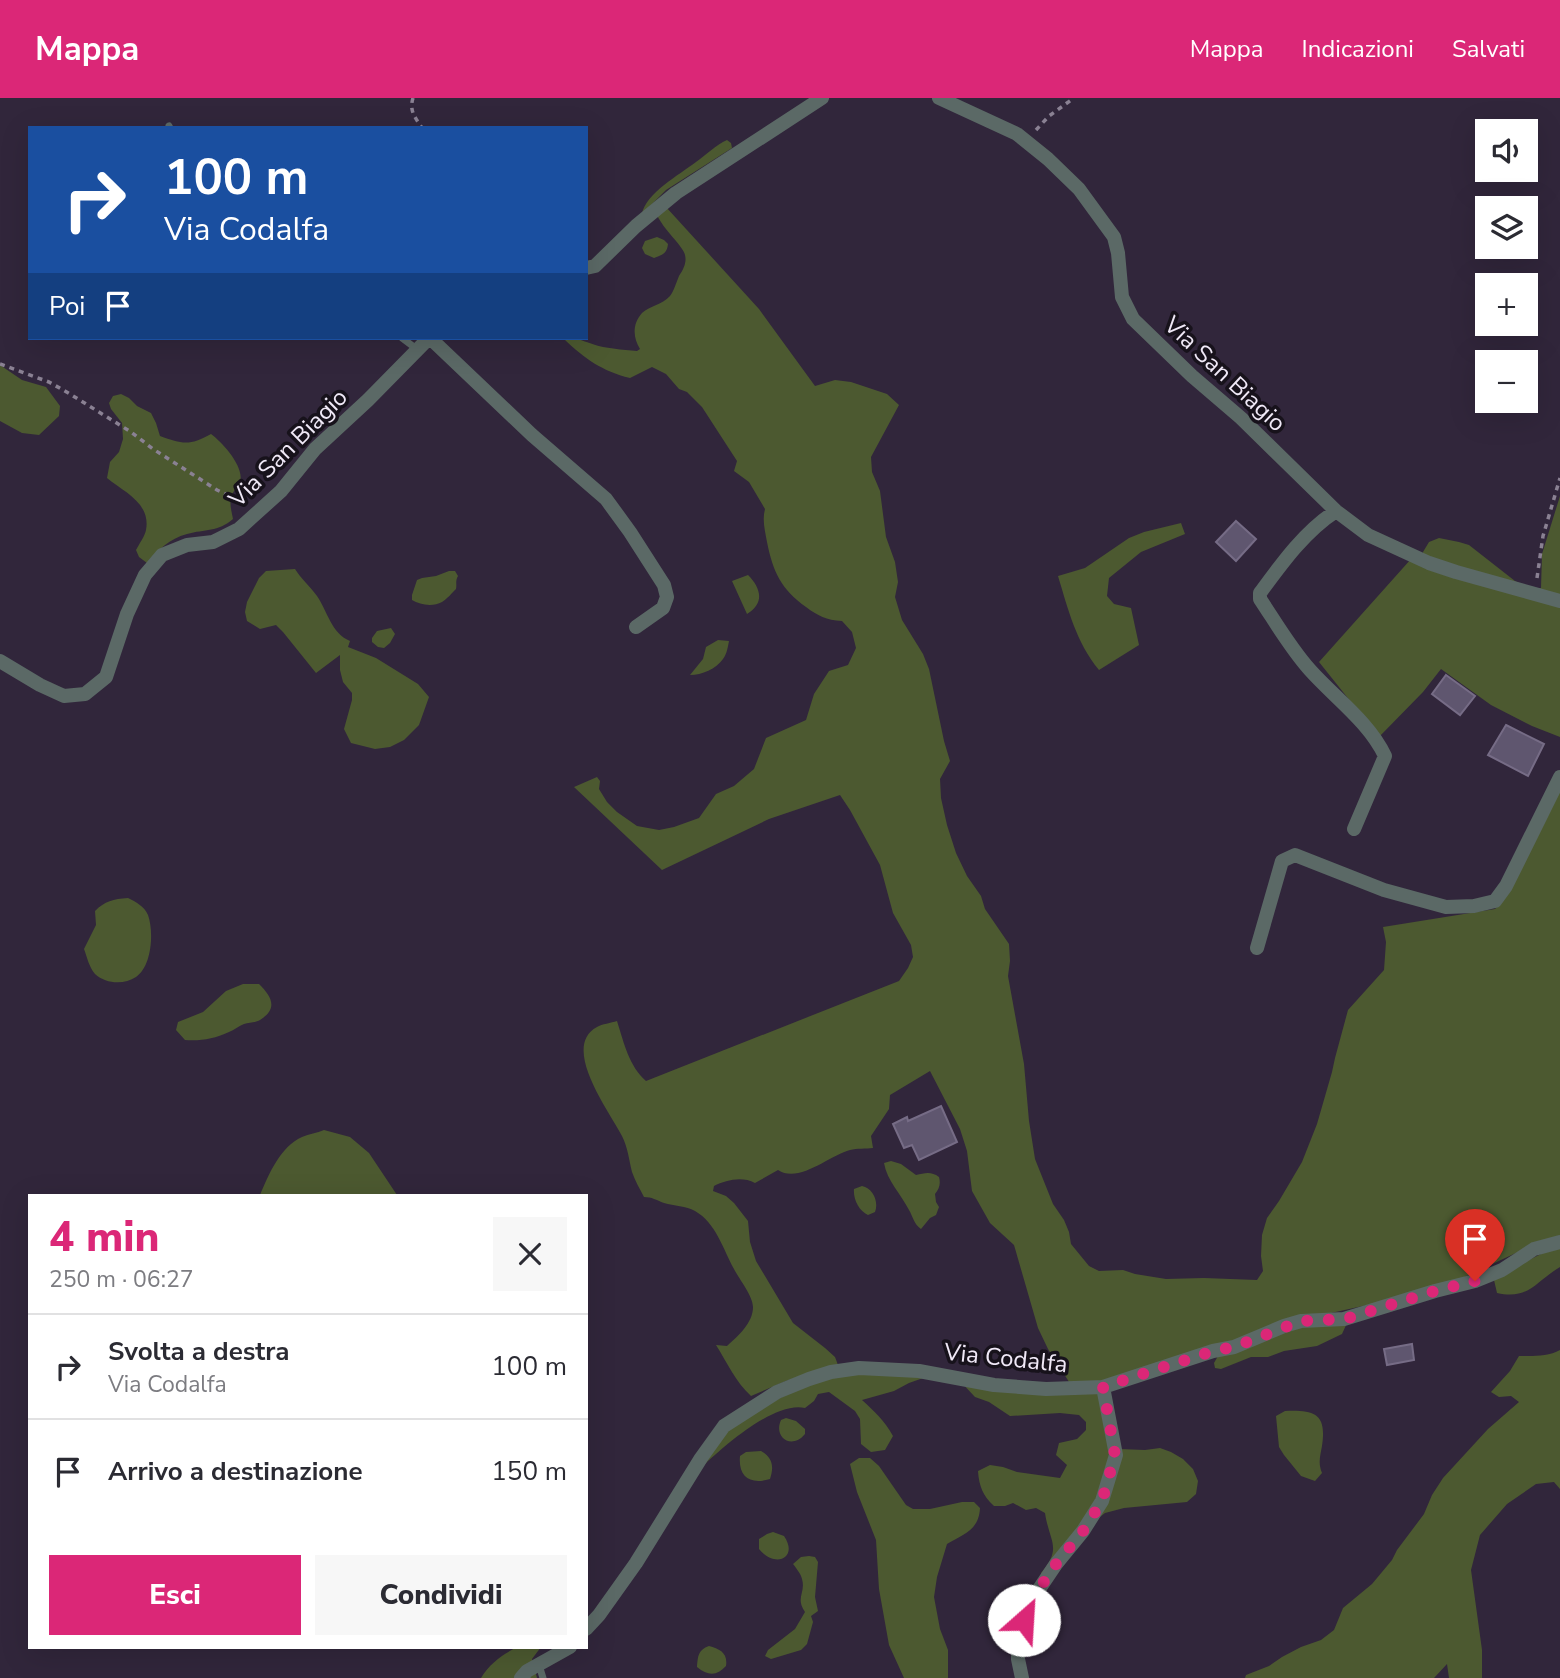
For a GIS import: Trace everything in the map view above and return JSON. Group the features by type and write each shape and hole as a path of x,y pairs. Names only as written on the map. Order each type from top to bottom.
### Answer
{"street":[{"path":"588,268 594,266 676,193 822,98"},
{"name":"Via San Biagio","path":"939,98 1017,134 1079,189 1114,237 1122,297 1133,319 1192,376 1241,418 1336,512 1368,535 1429,563 1560,601"},
{"name":"Via San Biagio","path":"0,661 64,696 85,694 106,677 127,614 145,575 162,555 187,545 213,542 239,529 281,491 315,450 428,340"},
{"path":"432,340 532,435 606,499 631,532 664,585 667,597 663,608 636,627"},
{"path":"1336,512 1319,522 1284,561 1260,593 1260,599 1308,668 1368,729 1385,756 1354,830"},
{"path":"1258,948 1282,860 1295,855 1384,890 1446,907 1474,906 1495,901 1506,886 1560,777"},
{"name":"Via Codalfa","path":"588,1627 636,1563 724,1426 777,1391 820,1375 859,1368 919,1371 994,1385 1046,1389 1103,1387 1213,1351 1234,1347 1301,1321 1345,1319 1475,1281 1502,1270 1534,1249 1560,1242"},
{"path":"1022,1678 1018,1659 1018,1637 1029,1604 1102,1501 1115,1455 1103,1387"},
{"path":"521,1678 527,1671 541,1671 568,1649"}],"lane":[{"path":"405,340 418,350"}],"path":[{"path":"413,98 410,106 421,126"},
{"path":"1026,141 1049,116 1074,98"},
{"path":"0,364 60,388 217,490 260,510"},
{"path":"1537,594 1537,571 1560,478"}],"green space":[{"path":"727,140 732,148 666,190 642,214 656,192"},
{"path":"666,207 759,309 815,386 835,380 851,382 887,394 899,405 871,457 872,472 880,491 886,537 895,562 898,582 895,597 902,620 929,669 950,761 940,779 941,798 956,853 981,896 985,909 1009,944 1008,976 1024,1064 1035,1159 1053,1204 1064,1220 1071,1244 1089,1266 1099,1271 1123,1270 1166,1279 1257,1280 1263,1271 1262,1235 1267,1218 1302,1162 1317,1124 1348,1010 1384,970 1386,942 1383,927 1495,909 1503,900 1560,785 1560,1236 1544,1240 1458,1280 1390,1300 1331,1313 1122,1380 1071,1385 1038,1328 1014,1245 990,1223 972,1191 967,1151 960,1129 930,1071 890,1095 889,1109 871,1136 873,1148 850,1150 805,1171 786,1173 778,1170 755,1183 734,1180 714,1186 713,1191 726,1196 748,1221 750,1242 756,1261 793,1323 835,1357 838,1365 786,1381 751,1396 745,1390 716,1345 727,1346 744,1329 752,1313 751,1298 718,1237 702,1216 688,1208 644,1197 632,1172 622,1136 599,1096 585,1064 587,1036 597,1027 617,1021 631,1061 646,1081 899,981 913,957 911,945 893,913 880,865 840,795 769,819 662,870 574,787 597,777 600,781 599,789 607,802 637,826 659,830 699,818 716,794 734,786 754,769 766,738 806,720 814,694 829,671 848,665 856,648 852,632 842,621 827,619 810,610 790,593 779,579 767,542 765,509 749,482 734,471 737,461 702,407 687,392 679,389 666,374 652,367 630,378 620,375 594,363 565,340 579,340 611,348 637,351 640,349 636,340 636,322 645,311 670,296 685,264 683,251 657,215"},
{"path":"657,237 668,244 662,255 654,258 645,254 642,248 645,241"},
{"path":"0,365 22,380 46,387 60,406 59,416 39,435 22,433 0,421"},
{"path":"121,394 151,413 160,436 186,442 211,434 232,455 241,476 239,486 231,498 233,519 217,528 175,539 160,549 147,563 139,557 136,550 146,530 144,512 135,499 107,478 110,462 119,452 123,439 122,423 109,403 113,396"},
{"path":"1560,496 1560,737 1491,705 1441,669 1423,692 1379,737 1319,662 1411,559 1423,563 1423,552 1429,542 1439,538 1469,545 1515,581 1529,588 1541,588 1542,554"},
{"path":"1181,523 1185,534 1141,552 1109,578 1107,596 1114,604 1131,608 1139,645 1099,670 1079,637 1058,576 1085,568 1129,538"},
{"path":"295,569 317,596 338,633 350,641 348,647 376,658 418,684 429,697 419,725 404,740 390,747 375,749 351,743 344,729 352,693 343,682 340,655 316,673 276,625 260,629 247,621 247,602 259,578 266,571"},
{"path":"455,571 458,576 456,589 444,601 431,605 412,600 417,580"},
{"path":"748,575 756,585 759,600 747,614 732,581"},
{"path":"391,628 395,634 384,648 372,642 377,631"},
{"path":"718,640 729,641 723,659 708,671 690,675 703,659 706,647"},
{"path":"128,898 142,907 148,915 150,948 145,965 136,977 121,982 110,981 95,974 84,949 96,925 95,911 110,901"},
{"path":"243,984 259,984 270,998 270,1011 260,1020 202,1040 185,1040 176,1030 178,1022 203,1012 226,991"},
{"path":"324,1130 350,1137 369,1153 396,1194 260,1194 276,1162 287,1147 302,1137"},
{"path":"891,1161 901,1164 916,1175 931,1173 939,1177 940,1182 935,1194 939,1207 936,1215 921,1229 888,1176 884,1163"},
{"path":"862,1186 872,1192 876,1200 875,1212 868,1215 859,1208 854,1197 854,1189"},
{"path":"1560,1244 1560,1267 1524,1292 1508,1295 1497,1293 1494,1280"},
{"path":"1347,1323 1342,1334 1317,1346 1284,1351 1268,1357 1251,1357 1221,1369 1215,1368 1214,1363 1218,1356 1295,1328"},
{"path":"1560,1350 1560,1489 1554,1482 1536,1484 1507,1504 1480,1535 1471,1570 1482,1650 1482,1678 1449,1678 1447,1664 1434,1678 1245,1678 1246,1675 1269,1666 1301,1647 1321,1640 1334,1630 1343,1608 1372,1584 1392,1560 1424,1514 1443,1478 1488,1429 1519,1402 1511,1396 1499,1397 1491,1392 1510,1371 1519,1356 1545,1355"},
{"path":"844,1373 926,1377 894,1391 862,1400 883,1421 893,1436 885,1450 871,1452 861,1444 860,1419 855,1411 829,1392 818,1394 805,1408 779,1411 765,1418 737,1437 703,1466 726,1428 809,1382"},
{"path":"960,1381 1102,1388 1119,1449 1160,1448 1183,1459 1193,1469 1198,1481 1196,1494 1187,1502 1124,1508 1105,1513 1096,1520 1046,1585 1041,1573 1051,1557 1053,1544 1045,1513 1036,1508 1026,1510 1013,1503 994,1506 982,1490 978,1471 990,1465 1060,1478 1067,1465 1056,1455 1059,1443 1077,1439 1086,1430 1086,1422 1079,1415 1060,1413 1010,1416 989,1402 975,1397"},
{"path":"1285,1411 1304,1411 1320,1420 1323,1435 1320,1460 1322,1473 1315,1481 1301,1476 1279,1447 1276,1416"},
{"path":"786,1418 796,1421 805,1429 805,1434 800,1439 790,1441 782,1437 779,1426 781,1420"},
{"path":"761,1451 772,1463 770,1479 751,1480 743,1474 740,1456 746,1452"},
{"path":"859,1458 870,1458 879,1466 906,1505 913,1509 930,1509 962,1502 974,1502 980,1508 974,1526 947,1544 937,1577 934,1597 940,1629 948,1650 948,1678 904,1678 889,1645 879,1589 876,1540 857,1492 850,1464"},
{"path":"773,1532 784,1536 788,1544 789,1550 783,1558 772,1559 759,1549 759,1539"},
{"path":"801,1557 815,1557 818,1562 815,1597 818,1611 811,1616 813,1622 807,1644 801,1650 771,1659 765,1656 768,1650 795,1629 805,1612 801,1603 802,1579 793,1564"},
{"path":"709,1646 720,1650 726,1658 726,1666 716,1673 705,1672 697,1667 699,1654"},
{"path":"513,1649 540,1649 532,1659 537,1678 481,1678 488,1668"}],"building":[{"path":"1236,521 1256,539 1236,561 1216,542"},
{"path":"1446,675 1475,696 1460,715 1432,694"},
{"path":"1506,725 1544,744 1528,776 1488,755"},
{"path":"941,1106 957,1142 919,1160 912,1145 904,1148 893,1124 907,1117 908,1121"},
{"path":"1412,1344 1414,1360 1387,1365 1384,1349"}],"route":[{"path":"1024,1620 1029,1604 1102,1501 1115,1455 1103,1387 1213,1351 1234,1347 1301,1321 1345,1319 1475,1281"}]}
